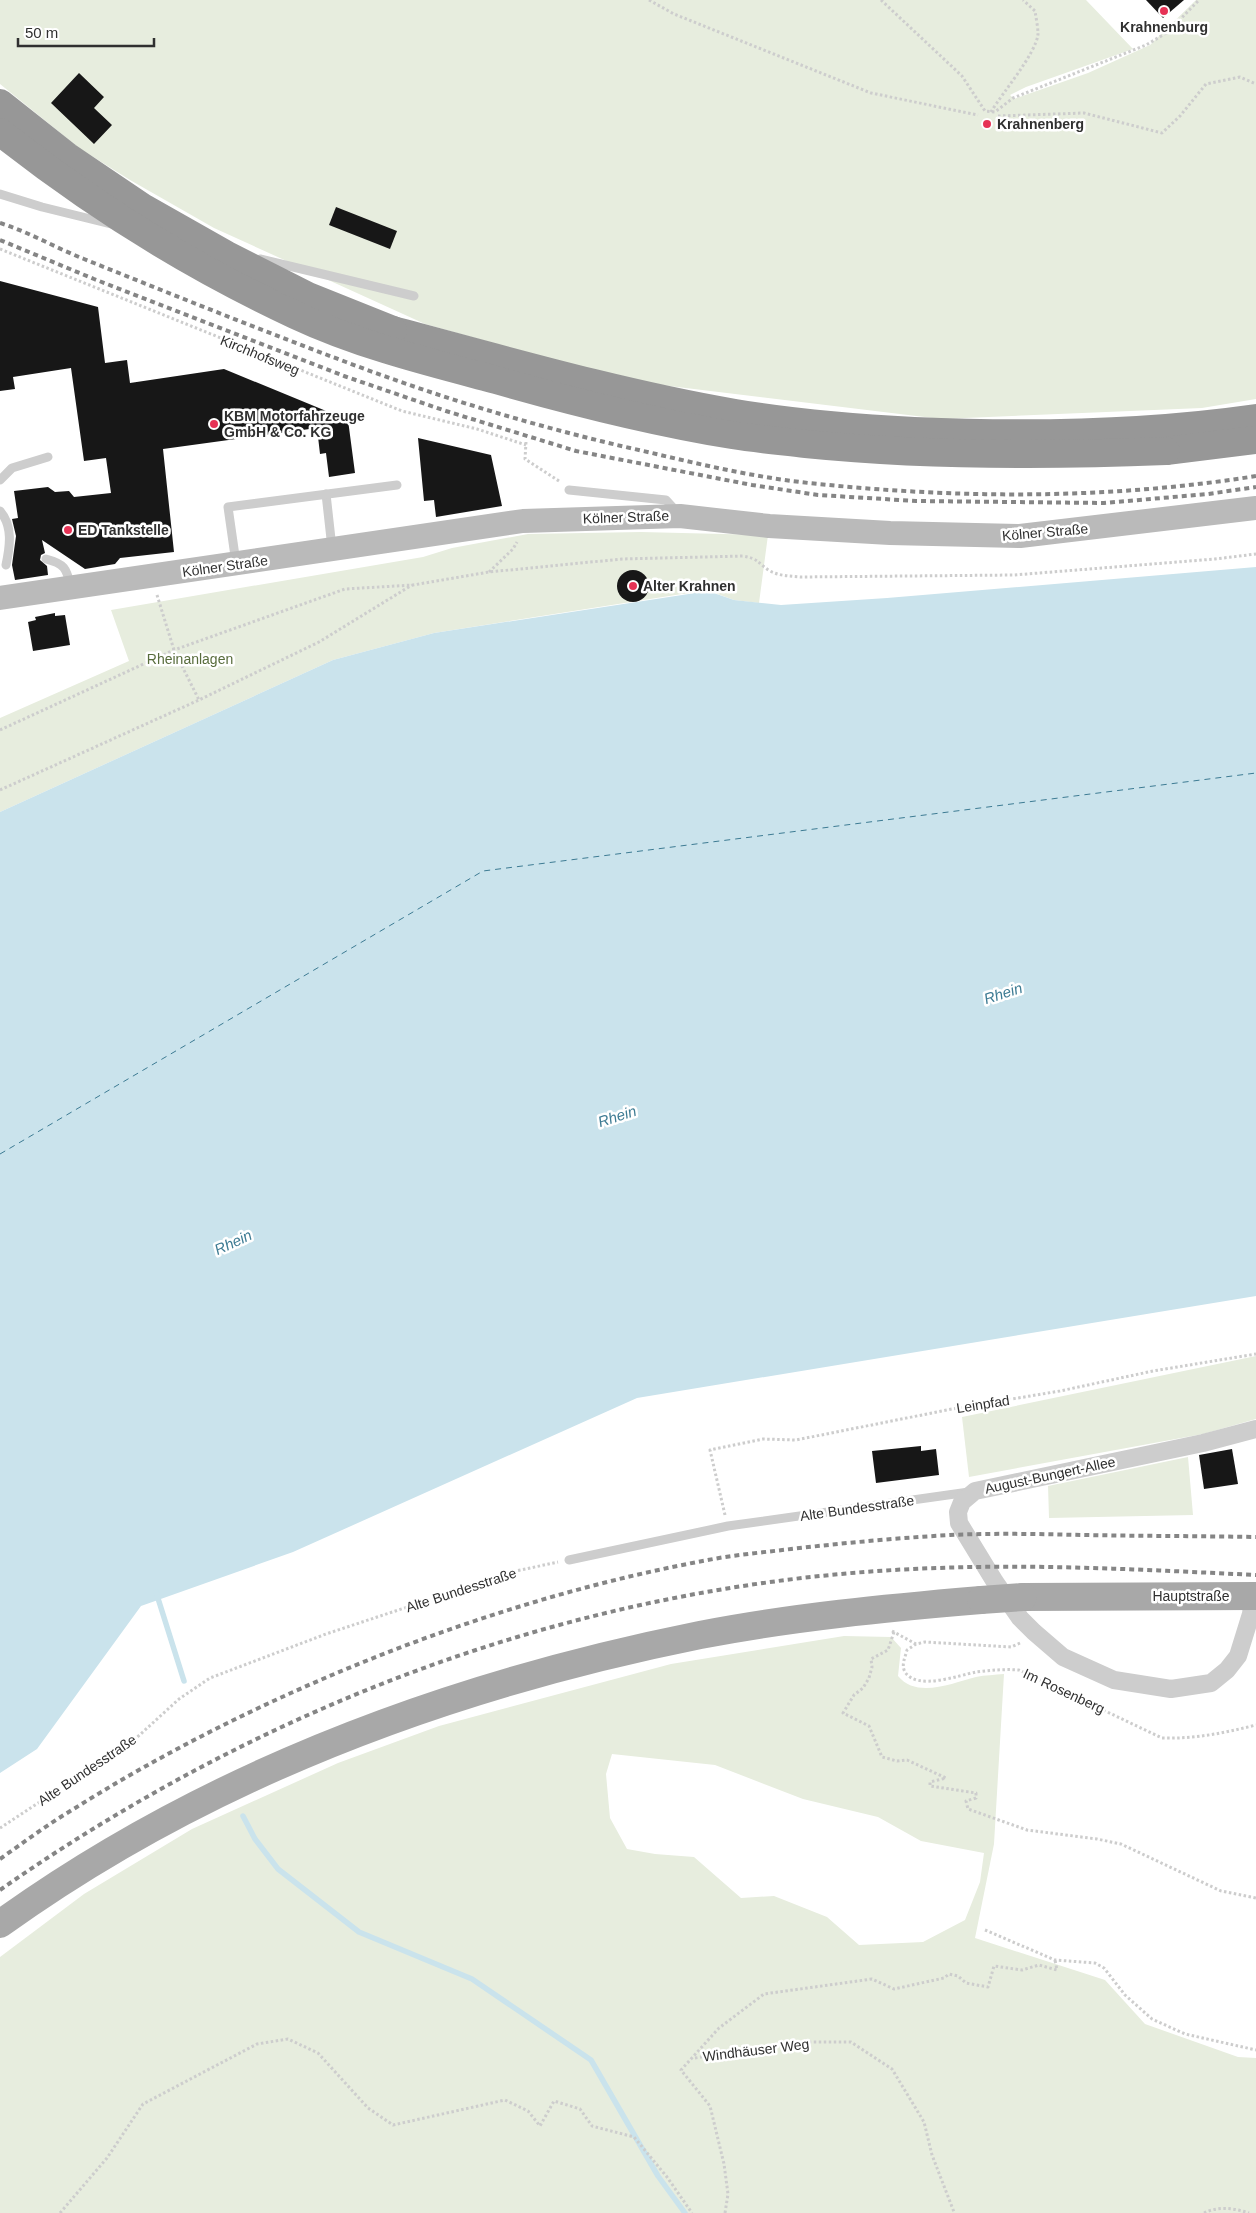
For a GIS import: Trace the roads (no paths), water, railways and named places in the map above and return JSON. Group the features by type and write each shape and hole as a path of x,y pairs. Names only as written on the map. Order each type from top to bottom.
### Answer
{"highway":[{"path":"0,103 67,156 144,208 226,254 308,296 393,330 523,365 644,395 736,413 855,428 968,433 1069,433 1256,418"},
{"path":"0,132 52,173 126,223 213,273 296,316 385,350 633,415 733,436 855,449 973,455 1070,455 1156,451 1256,440"}],"main road":[{"name":"Hauptstraße","path":"0,1924 80,1870 198,1802 320,1748 445,1702 573,1664 703,1634 859,1611 1023,1597 1254,1596"}],"street":[{"name":"Kölner Straße","path":"0,598 71,586 151,577 524,522 680,516 769,526 890,533 1020,536 1256,508"},
{"name":"August-Bungert-Allee","path":"1254,1596 1251,1614 1238,1656 1227,1670 1211,1682 1171,1689 1114,1680 1063,1657 1034,1632 994,1582 959,1524 958,1512 962,1502 975,1491 1203,1443 1256,1429"}],"lane":[{"path":"0,194 42,207 176,239"},
{"path":"185,242 414,296"},
{"path":"0,480 12,468 48,458"},
{"path":"236,564 228,507 397,485"},
{"path":"569,490 666,500 680,516"},
{"path":"326,494 332,551"},
{"path":"0,511 8,519 10,548 6,565"},
{"path":"46,559 59,562 66,570 71,586"},
{"name":"Alte Bundesstraße","path":"569,1560 728,1526 975,1491"}],"water":[{"name":"Rhein","path":"1256,567 1256,1296 637,1398 293,1552 141,1606 37,1749 0,1773 0,812 333,660 434,633 708,591 734,600 781,605"}],"waterway":[{"path":"156,1592 184,1681"},
{"path":"243,1816 255,1839 278,1869 359,1932 472,1979 591,2060 658,2176 685,2213"}],"railway":[{"path":"0,223 215,311 421,389 497,413 574,434 735,472 777,479 874,489 983,494 1093,493 1202,484 1256,476"},
{"path":"0,240 94,279 344,376 446,411 576,451 752,485 818,495 916,501 1104,503 1208,494 1256,487"},
{"path":"0,1859 63,1816 145,1767 222,1726 302,1688 383,1654 467,1623 551,1597 636,1575 737,1555 930,1536 1016,1534 1256,1537"},
{"path":"0,1890 106,1821 216,1759 329,1706 445,1660 564,1624 686,1596 811,1577 937,1568 1057,1567 1256,1575"}],"place":[{"name":"Krahnenburg","path":"1164,11"},
{"name":"Krahnenberg","path":"987,124"},
{"name":"KBM Motorfahrzeuge GmbH & Co. KG","path":"214,424"},
{"name":"ED Tankstelle","path":"68,530"},
{"name":"Alter Krahnen","path":"633,586"}],"park label":[{"name":"Rheinanlagen","path":"190,659"}]}
